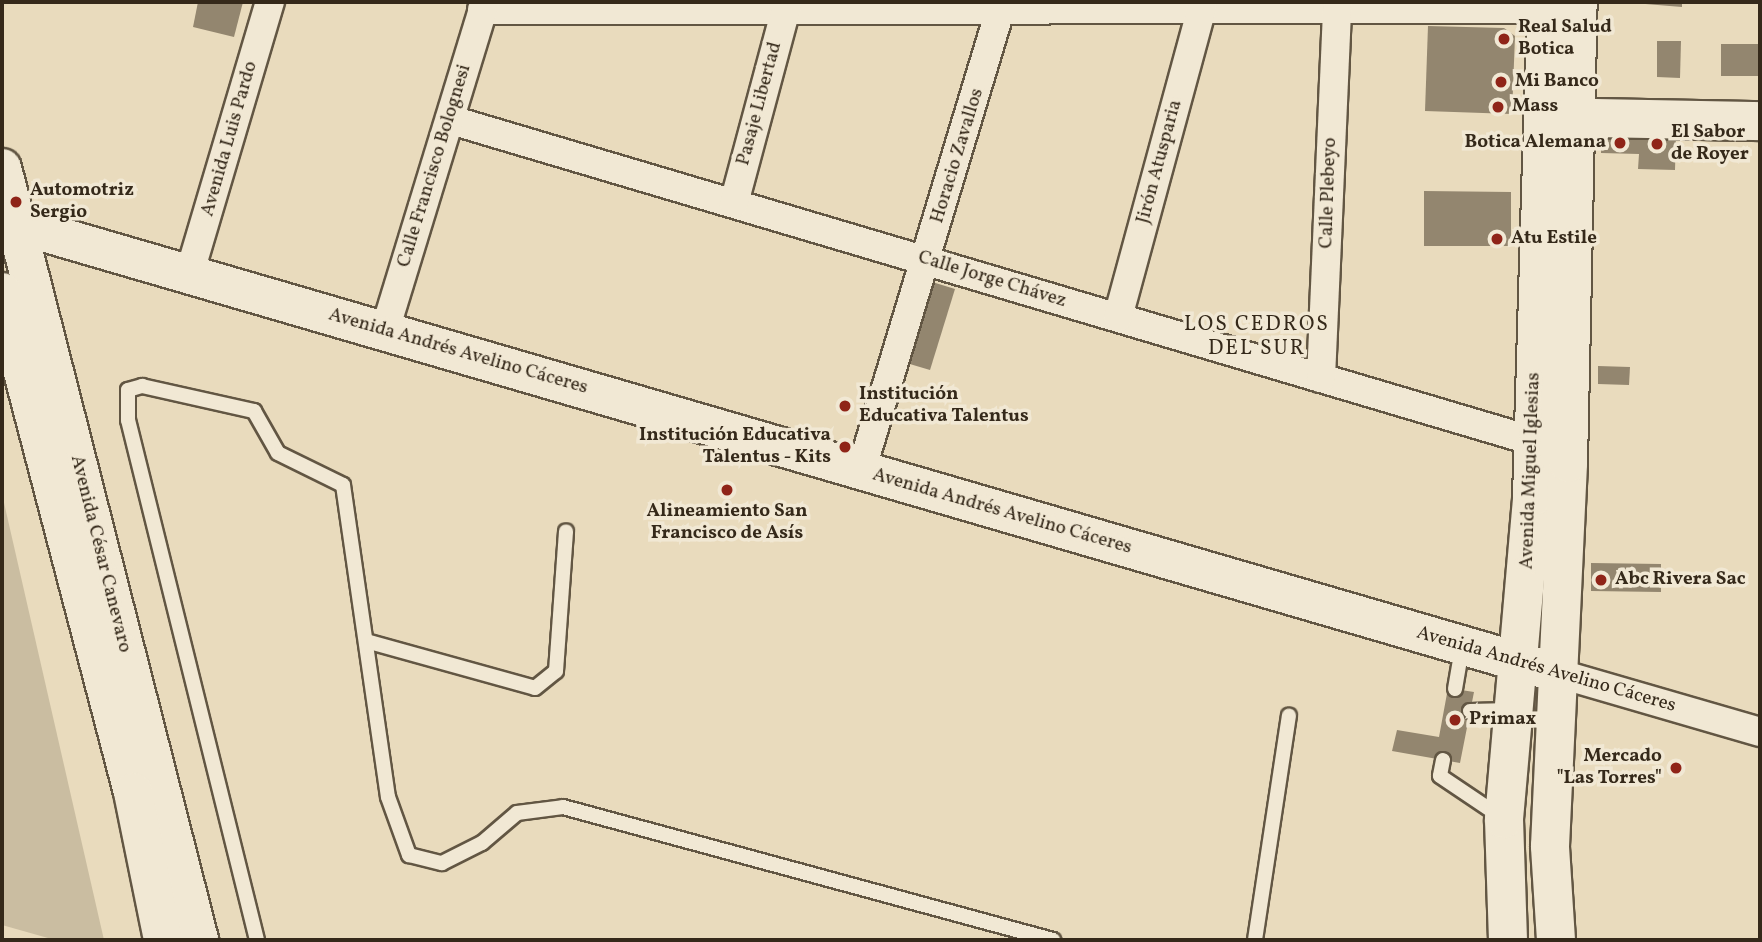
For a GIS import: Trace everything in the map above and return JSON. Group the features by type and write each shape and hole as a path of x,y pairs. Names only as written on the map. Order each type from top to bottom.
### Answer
{"street":[{"name":"Avenida Luis Pardo","path":"189,275 270,2"},
{"name":"Horacio Zavallos","path":"861,471 1003,4"},
{"path":"484,6 1106,4 1337,8 1557,4"},
{"name":"Avenida Miguel Iglesias","path":"1556,940 1550,820 1557,673 1560,103 1557,4"},
{"name":"Pasaje Libertad","path":"734,203 787,5"},
{"name":"Calle Francisco Bolognesi","path":"385,330 484,6"},
{"name":"Jirón Atusparia","path":"1118,317 1202,7"},
{"name":"Calle Plebeyo","path":"1321,378 1337,8"},
{"path":"1560,103 1760,95"},
{"path":"1560,103 1760,121"},
{"name":"Avenida Miguel Iglesias","path":"1507,940 1504,819 1521,662 1533,441 1560,103"},
{"name":"Calle Jorge Chávez","path":"451,120 1533,441"},
{"name":"Avenida César Canevaro","path":"2,168 9,222 12,304 199,940"},
{"name":"Avenida Andrés Avelino Cáceres","path":"9,222 1760,732"},
{"path":"2,388 17,348 12,304"},
{"name":"Avenida César Canevaro","path":"17,348 133,792 163,940"},
{"path":"1504,819 1550,820"}],"lane":[{"path":"257,940 128,420 128,390 142,386 254,411 278,453 343,485 388,797 409,855 442,863 482,843 517,813 563,807 1053,940"},
{"path":"366,641 535,688 556,671 566,531"},
{"path":"1455,688 1462,647"},
{"path":"1470,711 1516,710"},
{"path":"1255,940 1289,716"},
{"path":"1443,760 1440,776 1504,819"}],"shaded area":[{"path":"2,494 104,940 55,940 2,925"}],"building":[{"path":"198,2 243,2 234,37 193,27"},
{"path":"1621,2 1682,2 1682,7"},
{"path":"1428,26 1504,28 1515,36 1512,114 1425,111"},
{"path":"1657,41 1681,41 1680,78 1657,77"},
{"path":"1721,44 1760,44 1760,76 1721,76"},
{"name":"El Sabor de Royer","path":"1602,133 1676,134 1675,170 1638,169 1639,154 1601,153"},
{"path":"1424,191 1511,192 1511,246 1424,246"},
{"path":"929,281 955,289 930,370 903,362"},
{"path":"1598,366 1630,367 1629,385 1598,384"},
{"path":"1591,563 1661,564 1661,592 1591,591"},
{"name":"Primax","path":"1448,688 1474,692 1460,763 1392,751 1397,730 1439,737"}],"place":[{"name":"Real Salud Botica","path":"1504,39"},
{"name":"Mi Banco","path":"1501,82"},
{"name":"Mass","path":"1498,107"},
{"name":"Botica Alemana","path":"1620,143"},
{"name":"El Sabor de Royer","path":"1657,144"},
{"name":"Automotriz Sergio","path":"16,202"},
{"name":"Atu Estile","path":"1497,239"},
{"name":"Institución Educativa Talentus","path":"845,406"},
{"name":"Institución Educativa Talentus - Kits","path":"845,447"},
{"name":"Alineamiento San Francisco de Asís","path":"727,490"},
{"name":"Abc Rivera Sac","path":"1601,580"},
{"name":"Primax","path":"1455,720"},
{"name":"Mercado \"Las Torres\"","path":"1676,768"}],"district":[{"name":"LOS CEDROS DEL SUR","path":"1257,337"}]}
